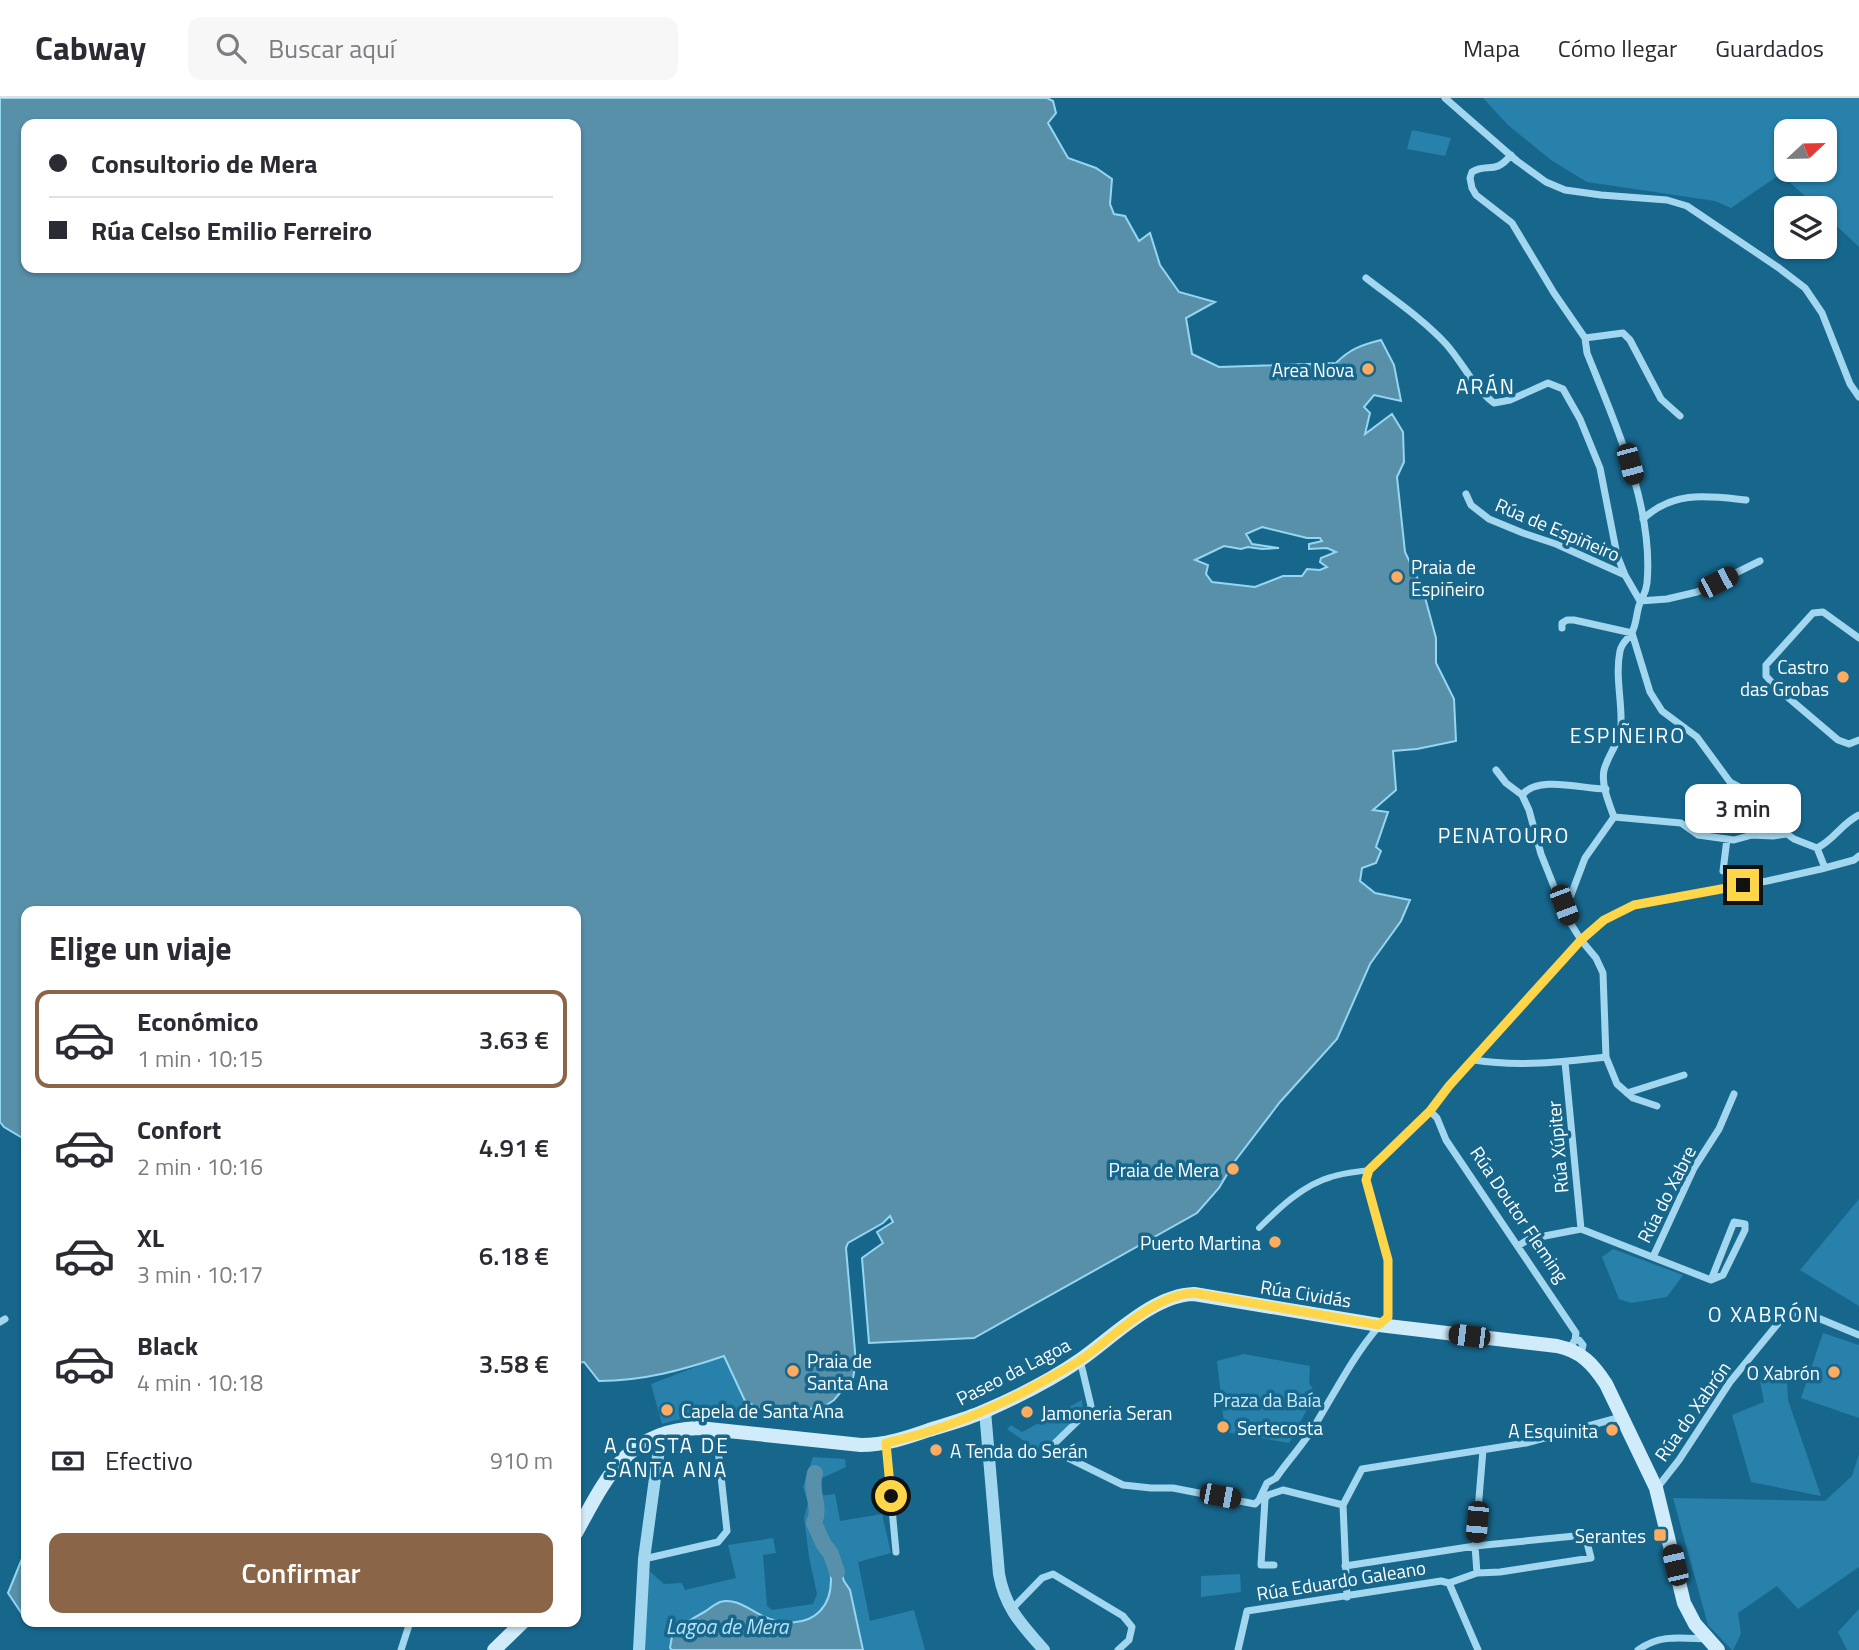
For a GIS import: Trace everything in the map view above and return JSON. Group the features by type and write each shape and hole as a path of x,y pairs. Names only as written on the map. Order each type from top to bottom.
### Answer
{"main road":[{"name":"Paseo da Lagoa","path":"662,1434 680,1428 716,1429 861,1445 886,1443 985,1411 1078,1361 1163,1300 1184,1294 1201,1294"},
{"name":"Rúa Cividás","path":"1201,1294 1379,1325 1576,1348"},
{"name":"Rúa Doutor Fleming","path":"1576,1348 1601,1376 1656,1488 1684,1604 1695,1624 1718,1650"},
{"path":"581,1524 618,1463 640,1445 662,1434"},
{"path":"494,1650 518,1627"}],"street":[{"path":"1445,98 1546,182 1565,190 1667,200 1687,206 1732,234 1805,288 1822,313 1850,384 1859,397"},
{"path":"1511,155 1503,164 1472,172 1472,188 1476,195 1513,223 1584,338 1587,353 1630,464 1643,519 1647,579 1646,593 1640,601 1632,633 1650,692 1662,712 1697,737 1730,782 1749,792 1765,807 1779,828 1794,839 1817,848 1827,844 1848,821 1859,815"},
{"path":"1366,278 1430,328 1447,346 1484,396 1494,403 1510,400 1548,383 1563,389 1580,419 1600,468 1617,555 1625,575"},
{"path":"1584,338 1623,333 1630,340 1661,399 1680,416"},
{"name":"Rúa de Espiñeiro","path":"1466,494 1471,505 1489,519 1523,534 1556,544 1625,575 1640,601"},
{"path":"1643,519 1653,510 1687,497 1700,495 1746,500"},
{"path":"1640,601 1667,599 1697,592 1760,561"},
{"path":"1859,638 1823,612 1814,613 1766,665 1766,676 1778,689 1838,740 1849,744 1859,740"},
{"path":"1562,628 1562,623 1574,620 1632,633"},
{"path":"1614,817 1604,771 1621,726 1617,680 1620,649 1624,640 1632,633"},
{"path":"1496,769 1506,783 1522,795 1555,889 1571,924 1596,958 1603,973 1606,1057 1617,1084 1633,1098 1657,1106"},
{"path":"1522,795 1531,787 1544,784 1606,789"},
{"path":"1614,817 1681,823 1698,835 1734,840 1752,835 1787,834"},
{"path":"1564,905 1571,895 1585,858 1614,817"},
{"path":"1723,871 1727,839"},
{"path":"1817,848 1825,868"},
{"path":"1078,1361 1091,1406 1054,1444 1054,1450 1123,1485 1173,1488 1255,1504 1267,1483 1276,1478 1314,1427 1343,1377 1379,1325 1388,1317 1388,1260 1366,1180 1369,1170 1430,1111 1449,1086 1581,940 1604,920 1634,905 1767,881 1825,868 1854,860 1859,856"},
{"path":"1474,1060 1496,1064 1564,1062 1606,1057"},
{"name":"Rúa Xúpiter","path":"1564,1062 1581,1229"},
{"path":"1627,1093 1684,1075"},
{"name":"Rúa do Xabre","path":"1581,1229 1653,1257 1694,1168 1719,1129 1734,1094"},
{"name":"Rúa Doutor Fleming","path":"1430,1111 1437,1118 1446,1140 1576,1333 1576,1348"},
{"path":"1259,1228 1282,1207 1317,1182 1332,1176 1369,1170"},
{"path":"1653,1257 1711,1280 1723,1275 1745,1230 1745,1224 1734,1222 1711,1280"},
{"path":"1518,1246 1529,1239 1581,1229"},
{"name":"Rúa do Xabrón","path":"1656,1488 1679,1460 1730,1382 1786,1315 1818,1318 1859,1335"},
{"path":"985,1411 1001,1588 1016,1618 1044,1650"},
{"path":"1347,1597 1343,1505 1362,1469 1527,1443 1621,1417"},
{"path":"644,1559 718,1542 727,1531 716,1429"},
{"path":"639,1650 644,1559 662,1434"},
{"path":"886,1443 895,1552"},
{"path":"1477,1573 1475,1546 1483,1450"},
{"path":"1274,1565 1261,1565 1265,1499 1268,1495 1283,1490 1343,1505"},
{"name":"Rúa Eduardo Galeano","path":"1238,1650 1247,1611 1441,1581 1449,1583 1477,1573 1591,1558 1586,1535 1475,1546 1345,1566"},
{"path":"1011,1610 1042,1578 1053,1574 1123,1616 1132,1627 1129,1640 1118,1650"},
{"path":"1449,1583 1478,1650"},
{"path":"401,1650 408,1627"},
{"path":"1639,1650 1658,1639 1707,1639"}],"green space":[{"path":"1483,98 1859,98 1859,247 1837,226 1837,196 1805,196 1790,182 1838,182 1838,119 1774,119 1774,178 1731,208 1715,201 1587,182 1551,160 1508,125"},
{"path":"1412,130 1451,138 1445,156 1407,149"},
{"path":"1859,1199 1859,1306 1800,1270"},
{"path":"1613,1249 1683,1275 1667,1297 1631,1303 1619,1299 1602,1257"},
{"name":"O Xabrón","path":"1823,1333 1859,1345 1859,1418 1801,1398"},
{"name":"Praza da Baía","path":"1244,1354 1310,1366 1309,1383 1316,1393 1289,1443 1225,1432 1217,1361"},
{"path":"724,1356 745,1401 748,1419 694,1417 662,1424 651,1384"},
{"path":"1759,1376 1787,1382 1788,1400 1821,1496 1751,1482 1732,1415 1764,1402"},
{"path":"1082,1400 1084,1415 1044,1455 1007,1429 1011,1425 1022,1432"},
{"path":"1859,1454 1859,1567 1798,1609 1777,1586 1738,1613 1741,1634 1732,1650 1708,1625 1673,1498 1825,1501 1852,1476"},
{"path":"813,1457 845,1459 846,1467 820,1479 819,1496 835,1494 840,1521 882,1514 891,1553 858,1562 870,1621 914,1610 925,1650 863,1650 850,1590 837,1560 828,1555 831,1577 829,1599 825,1607 811,1618 793,1622 775,1621 743,1605 673,1630 670,1647 672,1650 644,1650 648,1570 664,1584 682,1583 685,1590 736,1578 728,1545 773,1538 776,1553 763,1555 767,1606 772,1610 813,1604 817,1594 809,1557 804,1518 808,1503 803,1487"},
{"path":"1240,1574 1241,1592 1201,1597 1201,1576"},
{"path":"1859,1609 1859,1650 1847,1650 1838,1632"}],"water":[{"path":"0,98 1047,98 1053,101 1056,113 1048,123 1068,158 1096,168 1112,179 1110,204 1114,214 1125,216 1139,241 1150,233 1160,265 1179,292 1215,302 1186,318 1192,354 1219,367 1336,363 1356,348 1381,340 1394,365 1401,401 1374,395 1364,407 1370,413 1365,434 1392,414 1403,432 1404,462 1397,477 1405,552 1423,590 1436,638 1436,663 1454,699 1456,741 1393,751 1396,790 1373,810 1388,812 1376,847 1381,851 1376,863 1362,868 1360,881 1375,893 1410,900 1401,921 1370,964 1337,1039 1280,1102 1235,1161 1219,1188 1197,1213 974,1338 869,1343 862,1258 883,1243 877,1232 893,1222 890,1216 883,1223 848,1243 846,1248 856,1363 853,1378 834,1400 825,1406 774,1416 745,1401 724,1356 663,1374 599,1381 584,1362 581,1362 581,906 21,906 21,1137 0,1122","holes":["1262,527 1307,538 1320,538 1322,541 1309,544 1309,549 1327,548 1336,552 1321,558 1320,562 1327,567 1320,570 1307,569 1302,576 1283,576 1255,587 1212,582 1206,574 1208,565 1195,560 1224,546 1241,549 1279,548 1252,544 1246,534"]},
{"name":"Lagoa de Mera","path":"832,1553 850,1590 863,1650 670,1648 673,1630 720,1602 732,1601 779,1621 794,1622 815,1616 825,1605 830,1592 828,1555"},
{"path":"21,1561 21,1612 8,1593"}],"waterway":[{"path":"815,1473 813,1487 817,1511 814,1523 831,1554 837,1572"}],"place":[{"name":"Area Nova","path":"1368,369"},
{"name":"Praia de Espiñeiro","path":"1397,577"},
{"name":"Castro das Grobas","path":"1843,677"},
{"name":"Praia de Mera","path":"1233,1169"},
{"name":"Puerto Martina","path":"1275,1242"},
{"name":"Praia de Santa Ana","path":"793,1371"},
{"name":"O Xabrón","path":"1834,1372"},
{"name":"Capela de Santa Ana","path":"667,1410"},
{"name":"Jamoneria Seran","path":"1027,1412"},
{"name":"Sertecosta","path":"1223,1427"},
{"name":"A Esquinita","path":"1612,1430"},
{"name":"A Tenda do Serán","path":"936,1450"},
{"name":"Serantes","path":"1660,1535"}],"district":[{"name":"ARÁN","path":"1486,386"},
{"name":"ESPIÑEIRO","path":"1628,735"},
{"name":"PENATOURO","path":"1504,835"},
{"name":"O XABRÓN","path":"1764,1314"},
{"name":"A COSTA DE SANTA ANA","path":"667,1457"}],"route":[{"path":"891,1496 886,1443 970,1417 1037,1385 1078,1361 1163,1300 1194,1293 1379,1325 1388,1317 1388,1260 1366,1180 1369,1170 1430,1111 1518,1009 1581,940 1604,920 1634,905 1743,885"}]}
